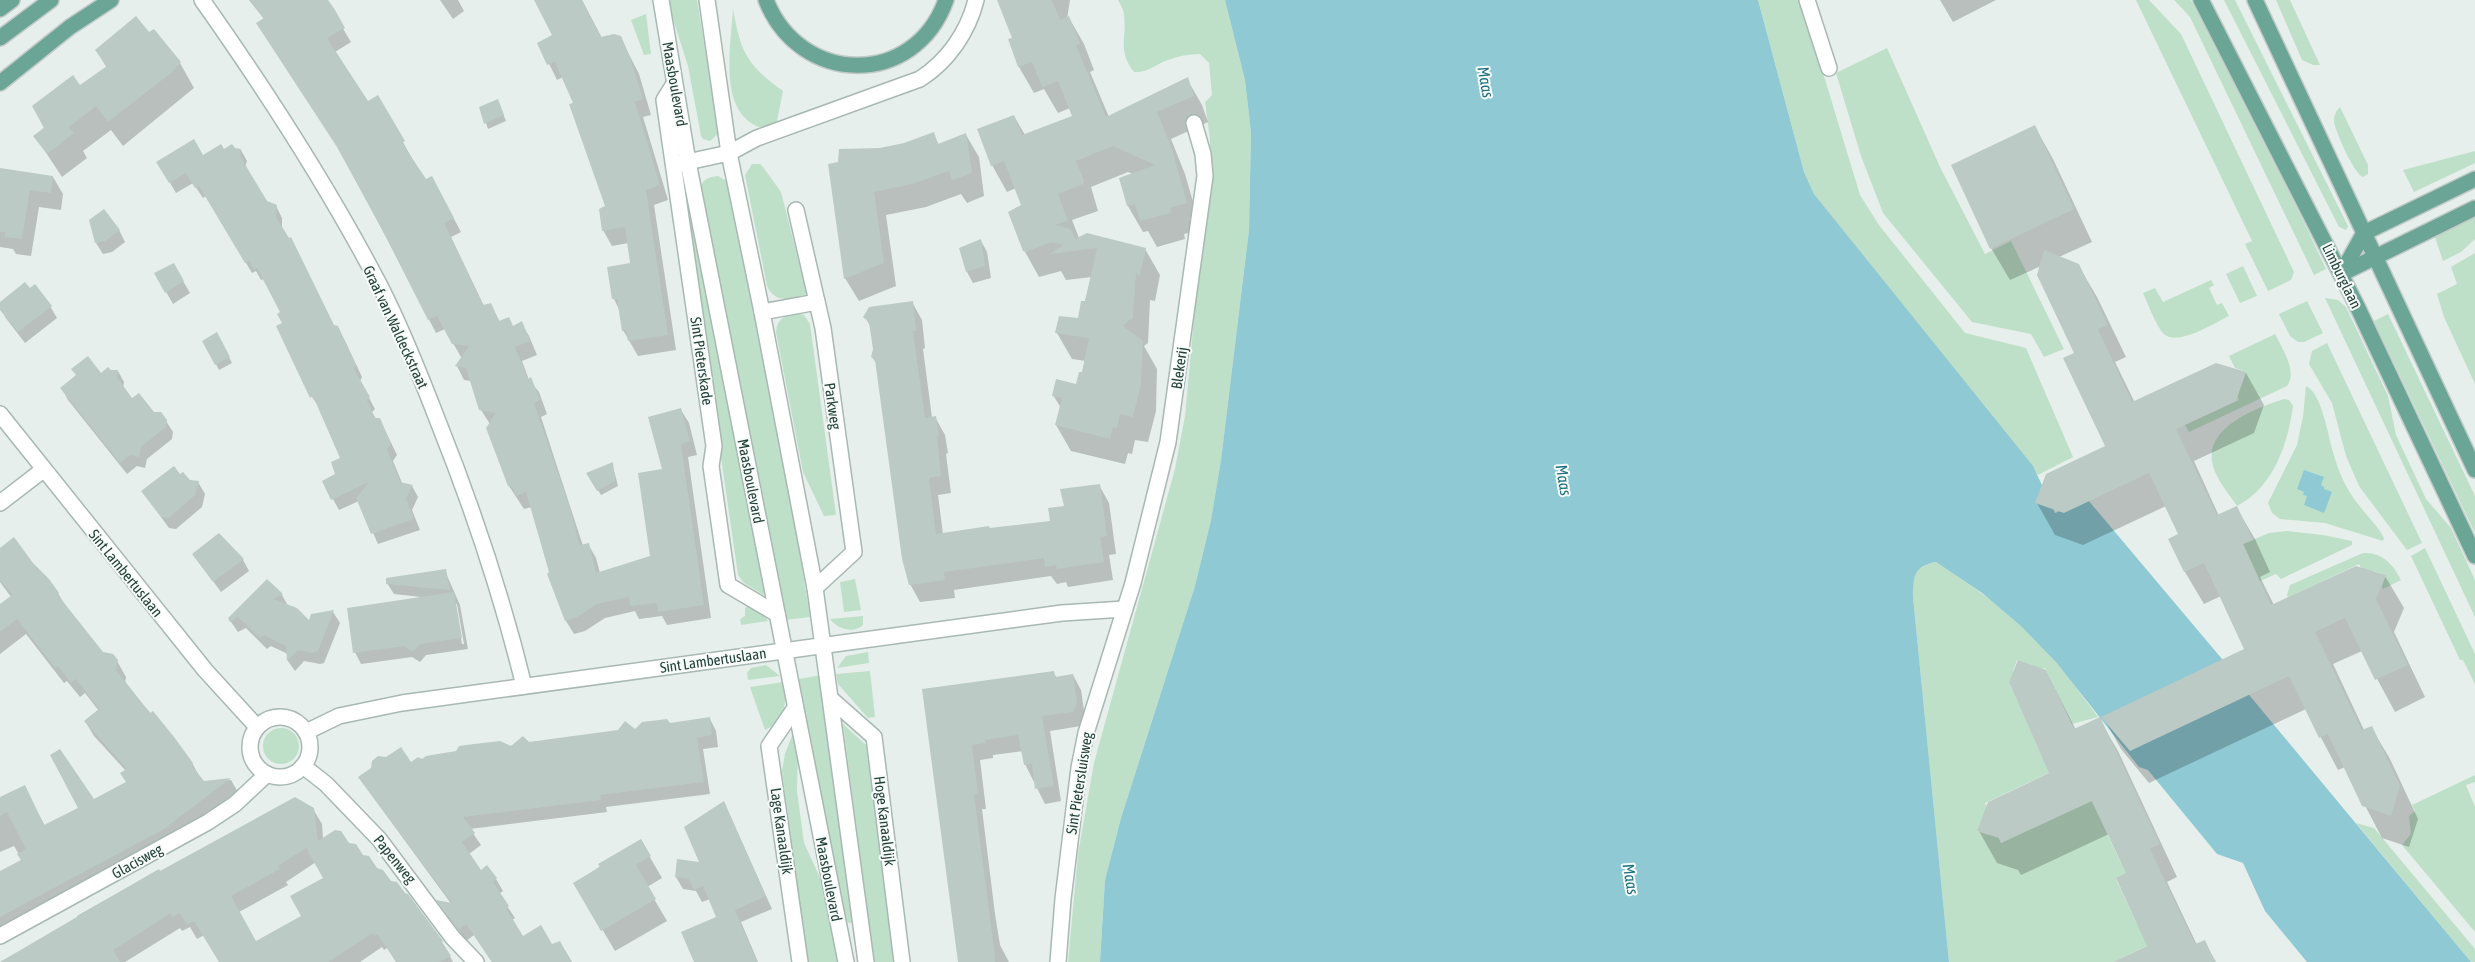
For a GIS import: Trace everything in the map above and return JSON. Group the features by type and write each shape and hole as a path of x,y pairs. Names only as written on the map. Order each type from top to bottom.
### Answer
{"main road":[{"path":"0,9 12,0"},
{"path":"0,38 51,0"},
{"path":"0,84 49,44 111,0"},
{"path":"766,0 774,18 787,36 817,57 852,65 891,60 908,52 935,25 946,0"},
{"name":"Limburglaan","path":"2201,0 2341,274 2475,556"},
{"path":"2255,0 2475,470"},
{"path":"2341,274 2364,233 2475,180"},
{"path":"2341,274 2475,208"}],"street":[{"name":"Graaf van Waldeckstraat","path":"202,0 272,101 380,287 420,376 462,482 485,549 524,686"},
{"name":"Maasboulevard","path":"661,0 688,162 846,962"},
{"name":"Maasboulevard","path":"707,0 730,153 815,588 866,962"},
{"path":"672,165 730,153 757,138 920,79 937,67 953,48 967,25 976,0"},
{"path":"1807,0 1829,68"},
{"name":"Sint Pieterskade","path":"674,84 664,100 714,446 711,466 728,585 777,614"},
{"name":"Blekerij","path":"1124,609 1133,583 1168,442 1181,356 1205,176 1203,154 1194,123"},
{"name":"Parkweg","path":"796,210 823,328 854,552 815,588"},
{"path":"762,312 817,302"},
{"name":"Sint Lambertuslaan","path":"0,414 205,670 257,727"},
{"path":"0,503 44,470"},
{"name":"Sint Lambertuslaan","path":"306,732 354,711 1062,613 1124,609"},
{"name":"Sint Pietersluisweg","path":"1058,962 1064,890 1079,768 1086,732 1124,609"},
{"name":"Hoge Kanaaldijk","path":"831,699 874,737 902,962"},
{"name":"Lage Kanaaldijk","path":"796,708 769,746 800,962"},
{"path":"286,718 300,724 306,732 310,750 303,766 298,772 285,777 266,774 254,763 250,751 251,737 257,727 267,719 286,718"},
{"name":"Papenweg","path":"303,766 326,784 379,839 453,938 476,962"},
{"name":"Glacisweg","path":"0,936 208,822 235,804 266,774"}],"green space":[{"path":"667,0 697,0 719,133 710,141 703,139 701,136 688,66"},
{"path":"1118,0 1225,0 1245,80 1251,133 1249,230 1221,460 1211,520 1195,586 1121,818 1105,880 1100,962 1068,962 1078,854 1094,763 1175,469 1185,416 1195,307 1210,184 1210,140 1205,102 1212,95 1209,63 1200,54 1188,55 1180,56 1144,71 1134,72 1124,51 1124,13"},
{"path":"1758,0 1801,0 1860,195 1879,225 1965,333 2026,348 2073,457 2038,475 1814,194 1804,172"},
{"path":"2136,0 2149,0 2181,34 2294,272 2291,280 2268,291 2245,244 2252,241"},
{"path":"2174,0 2191,0 2326,269 2314,275 2190,17"},
{"path":"2224,0 2235,0 2348,226 2346,230 2339,227"},
{"path":"2276,0 2290,0 2320,65 2313,65 2302,60"},
{"path":"733,9 739,37 748,57 761,73 783,91 777,121 766,129 750,122 739,111 733,96 729,61"},
{"path":"646,14 651,54 644,55 631,20"},
{"path":"1887,48 1940,167 1985,254 2011,241 2064,349 2044,357 2031,334 1972,322 1883,213 1861,156 1836,73"},
{"path":"2340,107 2368,165 2368,174 2363,177 2350,161 2335,126 2334,117"},
{"path":"2475,151 2475,163 2414,192 2403,170"},
{"path":"752,164 760,164 781,192 807,294 790,299 779,298 767,286 745,175"},
{"path":"718,176 728,182 730,186 794,516 810,617 785,620 701,191 705,180"},
{"path":"690,201 766,593 764,595 744,583 738,575 684,202"},
{"path":"2475,217 2475,239 2461,252 2443,261 2435,237"},
{"path":"2475,253 2475,384 2444,317 2437,294 2457,284 2451,267"},
{"path":"2243,266 2257,296 2240,303 2226,274"},
{"path":"2211,280 2214,285 2209,288 2217,305 2222,303 2229,316 2205,329 2185,336 2176,338 2162,332 2143,293 2155,288 2163,302"},
{"path":"2325,298 2338,300 2346,307 2388,396 2396,435 2426,499 2451,528 2475,580 2475,617"},
{"path":"2307,301 2323,333 2304,342 2298,342 2290,336 2279,314"},
{"path":"796,313 804,315 810,324 836,515 824,516 803,472 776,332 782,318"},
{"path":"2388,314 2475,496 2475,533 2374,321"},
{"path":"2275,334 2290,367 2291,374 2287,386 2189,432 2185,425 2239,400 2231,383 2236,381 2242,383 2246,372 2235,368 2229,356"},
{"path":"2327,343 2422,543 2407,550 2359,486 2346,456 2332,403 2309,364 2312,351"},
{"path":"2306,386 2312,390 2320,406 2335,459 2343,479 2354,498 2381,533 2384,538 2383,541 2325,523 2280,519 2272,513 2268,503 2297,445 2303,416"},
{"path":"2284,399 2289,400 2293,406 2283,450 2277,463 2260,488 2250,498 2237,506 2220,481 2213,466 2212,453 2216,441 2223,430 2246,414"},
{"path":"2287,531 2323,535 2352,541 2352,545 2281,579 2276,574 2260,581 2243,544 2269,533"},
{"path":"2425,548 2475,654 2475,684 2463,660 2460,660 2411,556"},
{"path":"2363,553 2370,553 2386,560 2401,580 2383,589 2382,586 2386,575 2374,571 2372,578 2367,580 2359,564 2295,594 2295,613 2287,595 2290,585"},
{"path":"1936,562 1985,596 2044,647 2098,717 2072,724 2045,668 2028,675 2028,664 2017,660 2013,671 2019,673 2010,684 2039,750 2063,766 1985,803 1993,820 1977,831 1988,835 1994,828 2001,843 2067,812 2084,785 2121,863 2132,871 2116,879 2136,922 2163,938 2113,962 1949,962 1913,597 1913,582 1916,571 1927,564"},
{"path":"855,579 861,610 844,612 840,582"},
{"path":"748,606 768,621 741,625 740,619 745,616 745,608"},
{"path":"863,616 863,625 850,630 841,628 830,619"},
{"path":"868,652 869,663 837,668 846,656"},
{"path":"766,665 780,676 748,680 747,673 751,668"},
{"path":"870,671 875,717 868,718 838,684 836,674"},
{"path":"822,675 855,920 850,923 844,921 799,679"},
{"path":"783,682 785,703 781,716 772,726 765,730 750,687"},
{"path":"843,724 866,745 894,962 874,962"},
{"path":"281,728 288,729 294,733 298,739 298,753 294,759 288,763 281,764 274,763 268,759 264,753 263,746 264,739 268,733 274,729"},
{"path":"793,733 798,747 797,791 804,843 822,882 838,962 806,962 782,770 785,754"},
{"path":"2475,775 2475,782 2466,785 2475,807 2475,932 2402,845 2411,834 2409,816 2415,811 2412,805"},
{"path":"2356,823 2374,828 2475,949 2475,962 2471,962"}],"water":[{"name":"Maas","path":"1225,0 1758,0 1804,172 1814,194 2033,466 2055,513 2088,500 2222,659 2238,674 2250,696 2471,962 2307,962 2265,911 2243,863 2217,854 2148,770 2139,767 2056,662 2021,626 1982,593 1936,562 1923,566 1916,573 1913,597 1949,962 1100,962 1105,880 1121,818 1195,586 1211,520 1221,460 1249,230 1251,133 1245,80"},
{"path":"2304,470 2324,477 2321,485 2324,489 2332,492 2324,513 2304,505 2307,496 2303,495 2304,492 2297,489"}],"building":[{"path":"250,0 328,0 335,10 345,28 327,38 368,101 378,95 405,141 402,143 426,179 432,176 454,218 444,223 483,305 491,303 499,321 509,317 513,326 522,321 530,341 515,347 528,379 531,377 540,400 534,403 568,502 580,545 589,543 596,573 650,556 638,473 662,469 648,417 681,408 690,441 681,444 704,605 658,612 657,603 630,606 629,597 597,604 577,617 565,621 547,574 549,572 526,492 516,496 512,487 508,486 486,428 496,413 479,410 466,368 455,366 469,346 452,344 437,316 428,320 385,235 337,147 256,23 264,18"},
{"path":"534,0 582,0 601,37 614,34 621,36 630,57 643,99 635,102 660,185 646,190 668,335 628,341 626,330 622,331 617,299 612,299 607,267 630,263 625,227 602,231 599,209 605,206 569,104 573,103 555,62 547,65 537,43 552,35"},
{"path":"997,0 1052,0 1060,20 1069,16 1080,44 1076,45 1106,117 1188,77 1194,96 1157,112 1171,146 1187,203 1170,208 1171,213 1140,221 1135,204 1127,206 1119,178 1155,165 1113,146 1076,161 1084,181 1083,184 1058,194 1068,221 1055,225 1071,229 1075,239 1087,233 1146,248 1140,275 1136,274 1133,317 1123,326 1143,341 1141,384 1133,417 1120,414 1117,428 1113,427 1110,439 1055,425 1062,398 1052,396 1056,379 1076,384 1079,372 1082,372 1089,338 1055,333 1059,316 1078,318 1081,301 1085,301 1097,248 1050,254 1063,245 1051,242 1026,252 1023,251 1008,212 1021,205 1004,161 991,166 977,129 1014,115 1022,135 1072,116 1058,81 1042,87 1032,62 1018,67 1008,39 1012,38"},
{"path":"136,16 149,32 154,29 181,62 171,73 108,122 96,106 69,127 74,133 47,154 33,136 44,128 32,106 73,75 80,85 107,66 95,50"},
{"path":"498,99 504,115 484,124 479,107"},
{"path":"2035,125 2074,209 1990,249 1951,165"},
{"path":"934,132 938,144 966,133 972,173 952,180 949,171 912,184 874,192 884,263 844,279 828,164 838,162 839,149 880,148 904,143"},
{"path":"194,139 203,155 221,144 224,149 232,144 235,148 241,149 240,156 267,201 277,205 276,217 289,238 291,237 334,325 338,326 356,365 354,369 370,397 367,400 375,418 380,418 391,444 387,449 400,482 413,485 406,498 414,519 371,534 356,498 369,482 331,500 322,481 335,474 331,462 340,458 313,396 310,398 276,326 282,323 277,314 280,312 257,268 254,270 249,261 245,263 199,186 195,188 186,173 169,183 156,162"},
{"path":"0,168 53,176 51,193 30,190 22,239 5,237 5,232 0,232"},
{"path":"104,209 120,230 105,241 95,243 89,220"},
{"path":"981,239 985,266 966,272 959,248"},
{"path":"2044,250 2079,264 2108,325 2098,329 2132,402 2216,363 2246,372 2236,401 2176,429 2217,515 2237,506 2253,540 2243,544 2271,605 2356,566 2386,575 2376,599 2408,665 2375,680 2345,618 2315,632 2362,730 2372,726 2400,786 2391,816 2362,806 2328,734 2319,738 2289,676 2130,751 2101,717 2244,649 2204,563 2184,572 2168,539 2178,534 2149,473 2064,513 2035,503 2046,474 2105,446 2063,358 2074,353 2037,275"},
{"path":"174,263 184,281 165,293 154,273"},
{"path":"25,282 30,288 35,284 52,306 18,332 0,310 0,302"},
{"path":"913,301 916,331 913,331 925,418 936,416 939,436 937,436 941,476 929,478 936,534 989,526 990,528 1050,521 1048,508 1064,506 1060,489 1100,484 1107,536 1100,537 1104,562 1057,569 1056,565 1045,567 1044,558 944,572 945,580 909,585 902,559 875,360 871,357 873,349 869,322 863,317 869,307"},
{"path":"217,332 230,357 215,365 202,341"},
{"path":"88,356 101,373 108,367 111,370 118,370 117,377 132,398 139,393 154,412 161,412 167,420 166,427 141,447 139,457 130,455 120,463 60,388 76,375 71,369"},
{"path":"613,462 615,481 597,491 586,473"},
{"path":"174,466 180,474 183,472 190,480 199,481 195,495 169,518 161,517 141,491"},
{"path":"219,533 244,559 213,582 192,554"},
{"path":"14,537 33,563 49,579 59,593 57,594 103,652 113,654 118,660 116,670 150,713 153,711 174,737 204,781 231,778 164,829 0,917 0,871 21,860 17,854 26,849 7,812 0,816 0,797 25,785 44,825 78,808 50,755 60,749 94,799 126,782 120,773 127,769 84,721 99,709 76,679 71,683 58,666 55,668 17,619 0,632 0,604 12,595 0,580 0,548"},
{"path":"446,569 450,590 386,584 386,578"},
{"path":"267,579 283,594 273,599 297,608 309,620 311,614 334,610 318,651 313,653 298,650 287,661 286,646 264,635 260,638 238,617 230,622 228,618"},
{"path":"454,592 462,638 420,644 413,652 404,646 353,653 347,608"},
{"path":"2018,660 2046,670 2074,729 2100,717 2160,844 2150,849 2195,944 2205,940 2215,962 2113,962 2147,946 2116,878 2126,873 2092,801 2001,843 1999,838 1977,831 1988,802 2049,773 2009,682"},
{"path":"1054,671 1055,677 1073,674 1077,702 1073,712 1042,716 1054,786 1035,789 1032,764 1024,765 1018,735 985,740 985,743 972,745 978,794 974,794 995,962 958,962 922,689"},
{"path":"710,717 712,735 697,738 704,782 600,795 601,800 463,817 475,833 462,842 481,870 487,865 497,878 493,882 509,906 506,908 523,936 541,925 552,944 560,941 571,962 492,962 466,924 458,930 436,900 452,903 358,777 371,768 372,761 378,756 386,757 401,747 411,762 418,757 422,759 426,756 456,751 459,746 500,741 511,746 523,736 529,742 618,730 625,721 635,729 642,722 667,719 670,723"},
{"path":"295,797 314,808 318,841 335,830 341,831 349,843 356,844 363,855 369,856 377,868 383,870 391,881 397,882 405,893 408,894 443,941 451,956 439,962 397,962 377,934 374,936 373,933 328,962 219,962 194,921 187,925 180,913 172,917 171,913 113,950 120,962 0,962 159,869 160,871","holes":["306,848 323,878 290,896 301,916 256,941 231,896 280,869 278,866"]},
{"path":"724,801 766,896 735,910 757,962 694,962 681,932 716,917 703,886 694,890 689,879 675,877 677,859 699,862 684,827"},
{"path":"641,839 651,856 636,865 656,899 601,931 573,883 600,867 598,864"}]}
